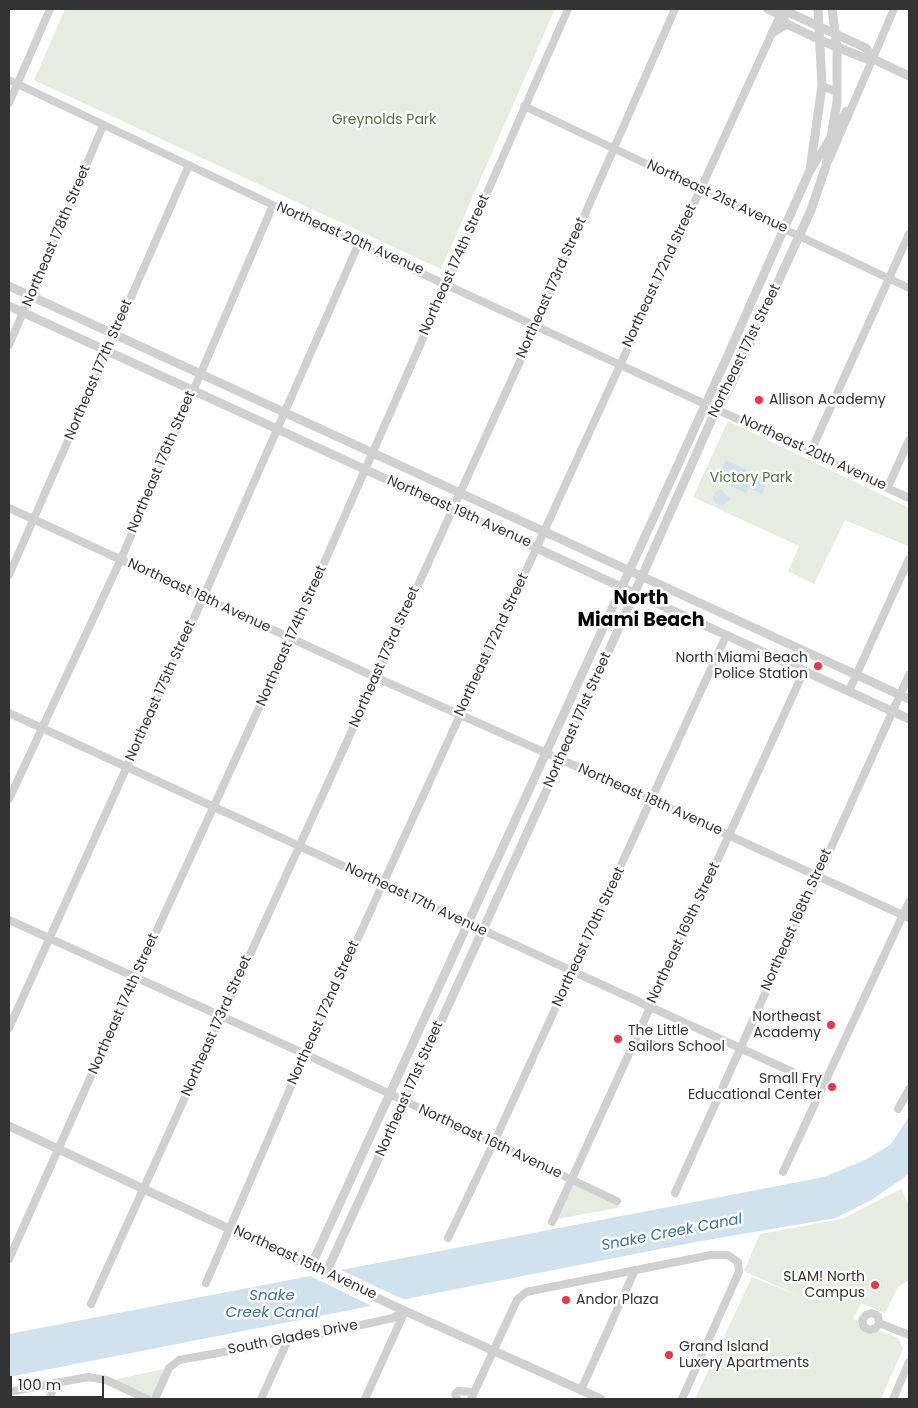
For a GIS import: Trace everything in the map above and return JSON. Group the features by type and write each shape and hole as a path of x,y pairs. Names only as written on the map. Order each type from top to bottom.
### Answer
{"street":[{"path":"9,102 50,9"},
{"name":"Northeast 174th Street","path":"9,1259 291,638 568,9"},
{"name":"Northeast 173rd Street","path":"92,1304 536,326 675,9"},
{"path":"767,9 790,13 866,48 873,59"},
{"name":"Northeast 171st Street","path":"810,170 822,86 818,9"},
{"name":"Northeast 171st Street","path":"826,166 837,92 837,47 832,9"},
{"name":"Northeast 171st Street","path":"325,1270 336,1251 483,931 641,576 814,202 826,166 894,9"},
{"path":"781,12 787,24 820,40 864,58 873,59 909,76"},
{"name":"Northeast 172nd Street","path":"206,1282 305,1054 781,12"},
{"path":"772,33 787,24"},
{"name":"Northeast 20th Avenue","path":"9,80 273,205 446,283 909,498"},
{"path":"822,86 837,92"},
{"name":"Northeast 171st Street","path":"311,1266 706,404 810,170 854,99"},
{"name":"Northeast 21st Avenue","path":"524,106 909,288"},
{"name":"Northeast 178th Street","path":"9,345 103,126"},
{"name":"Northeast 177th Street","path":"9,575 188,165"},
{"name":"Northeast 176th Street","path":"9,800 121,559 273,205"},
{"path":"810,452 909,234"},
{"name":"Northeast 175th Street","path":"9,1028 203,598 359,244"},
{"name":"Northeast 19th Avenue","path":"9,286 909,699"},
{"name":"Northeast 19th Avenue","path":"9,306 909,719"},
{"path":"888,487 909,440"},
{"name":"Northeast 18th Avenue","path":"9,508 376,677 652,800 906,917"},
{"path":"849,691 909,559"},
{"path":"661,605 668,589"},
{"path":"760,651 768,635"},
{"name":"Northeast 170th Street","path":"448,1238 494,1144 726,636"},
{"path":"596,644 609,649"},
{"name":"Northeast 169th Street","path":"552,1222 573,1180 804,671"},
{"name":"Northeast 168th Street","path":"675,1193 909,675"},
{"path":"565,712 579,717"},
{"name":"Northeast 17th Avenue","path":"9,713 126,769 299,846 823,1086"},
{"path":"783,1172 906,917 909,902"},
{"name":"Northeast 16th Avenue","path":"9,920 49,940 305,1054 617,1201"},
{"path":"898,1109 909,1090"},
{"name":"Northeast 15th Avenue","path":"9,1126 311,1266 325,1270 402,1310 601,1399"},
{"path":"321,1244 327,1252 336,1251"},
{"path":"456,1399 455,1394 458,1391 472,1396 521,1295 711,1255 728,1255 738,1262 739,1272 682,1399"},
{"path":"581,1390 635,1270"},
{"path":"365,1399 402,1310"},
{"name":"South Glades Drive","path":"156,1399 166,1375 173,1364 179,1360 393,1318 402,1310"},
{"path":"879,1323 909,1335"},
{"path":"260,1399 288,1340"},
{"path":"893,1399 909,1362"},
{"path":"9,1392 88,1377 106,1380 147,1399"},
{"path":"49,1399 56,1383"}],"green space":[{"name":"Greynolds Park","path":"65,9 555,9 441,269 34,80"},
{"name":"Victory Park","path":"728,421 909,508 908,546 845,520 814,584 788,571 799,546 693,497"},
{"path":"574,1184 622,1207 557,1219"},
{"path":"901,1189 909,1205 909,1280 898,1287 885,1313 861,1303 853,1319 899,1339 903,1349 881,1399 695,1399 752,1277 799,1296 744,1271 760,1234 842,1219"},
{"path":"169,1368 156,1399 147,1399 108,1381"}],"water":[{"path":"726,460 768,480 762,494 749,488 746,493 731,486 732,481 719,474"},
{"path":"721,489 730,499 722,506 715,503 713,498 715,492"},
{"name":"Snake Creek Canal","path":"909,1117 909,1174 871,1200 836,1218 701,1241 9,1377 9,1334 824,1177 865,1160 890,1145"}],"pier":[{"path":"338,1267 409,1302 378,1309 304,1273"}],"place":[{"name":"Allison Academy","path":"759,400"},
{"name":"North Miami Beach Police Station","path":"818,666"},
{"name":"Northeast Academy","path":"831,1025"},
{"name":"The Little Sailors School","path":"618,1039"},
{"name":"Small Fry Educational Center","path":"832,1087"},
{"name":"SLAM! North Campus","path":"875,1285"},
{"name":"Andor Plaza","path":"566,1300"},
{"name":"Grand Island Luxery Apartments","path":"669,1355"}],"district":[{"name":"North Miami Beach","path":"641,610"}]}
